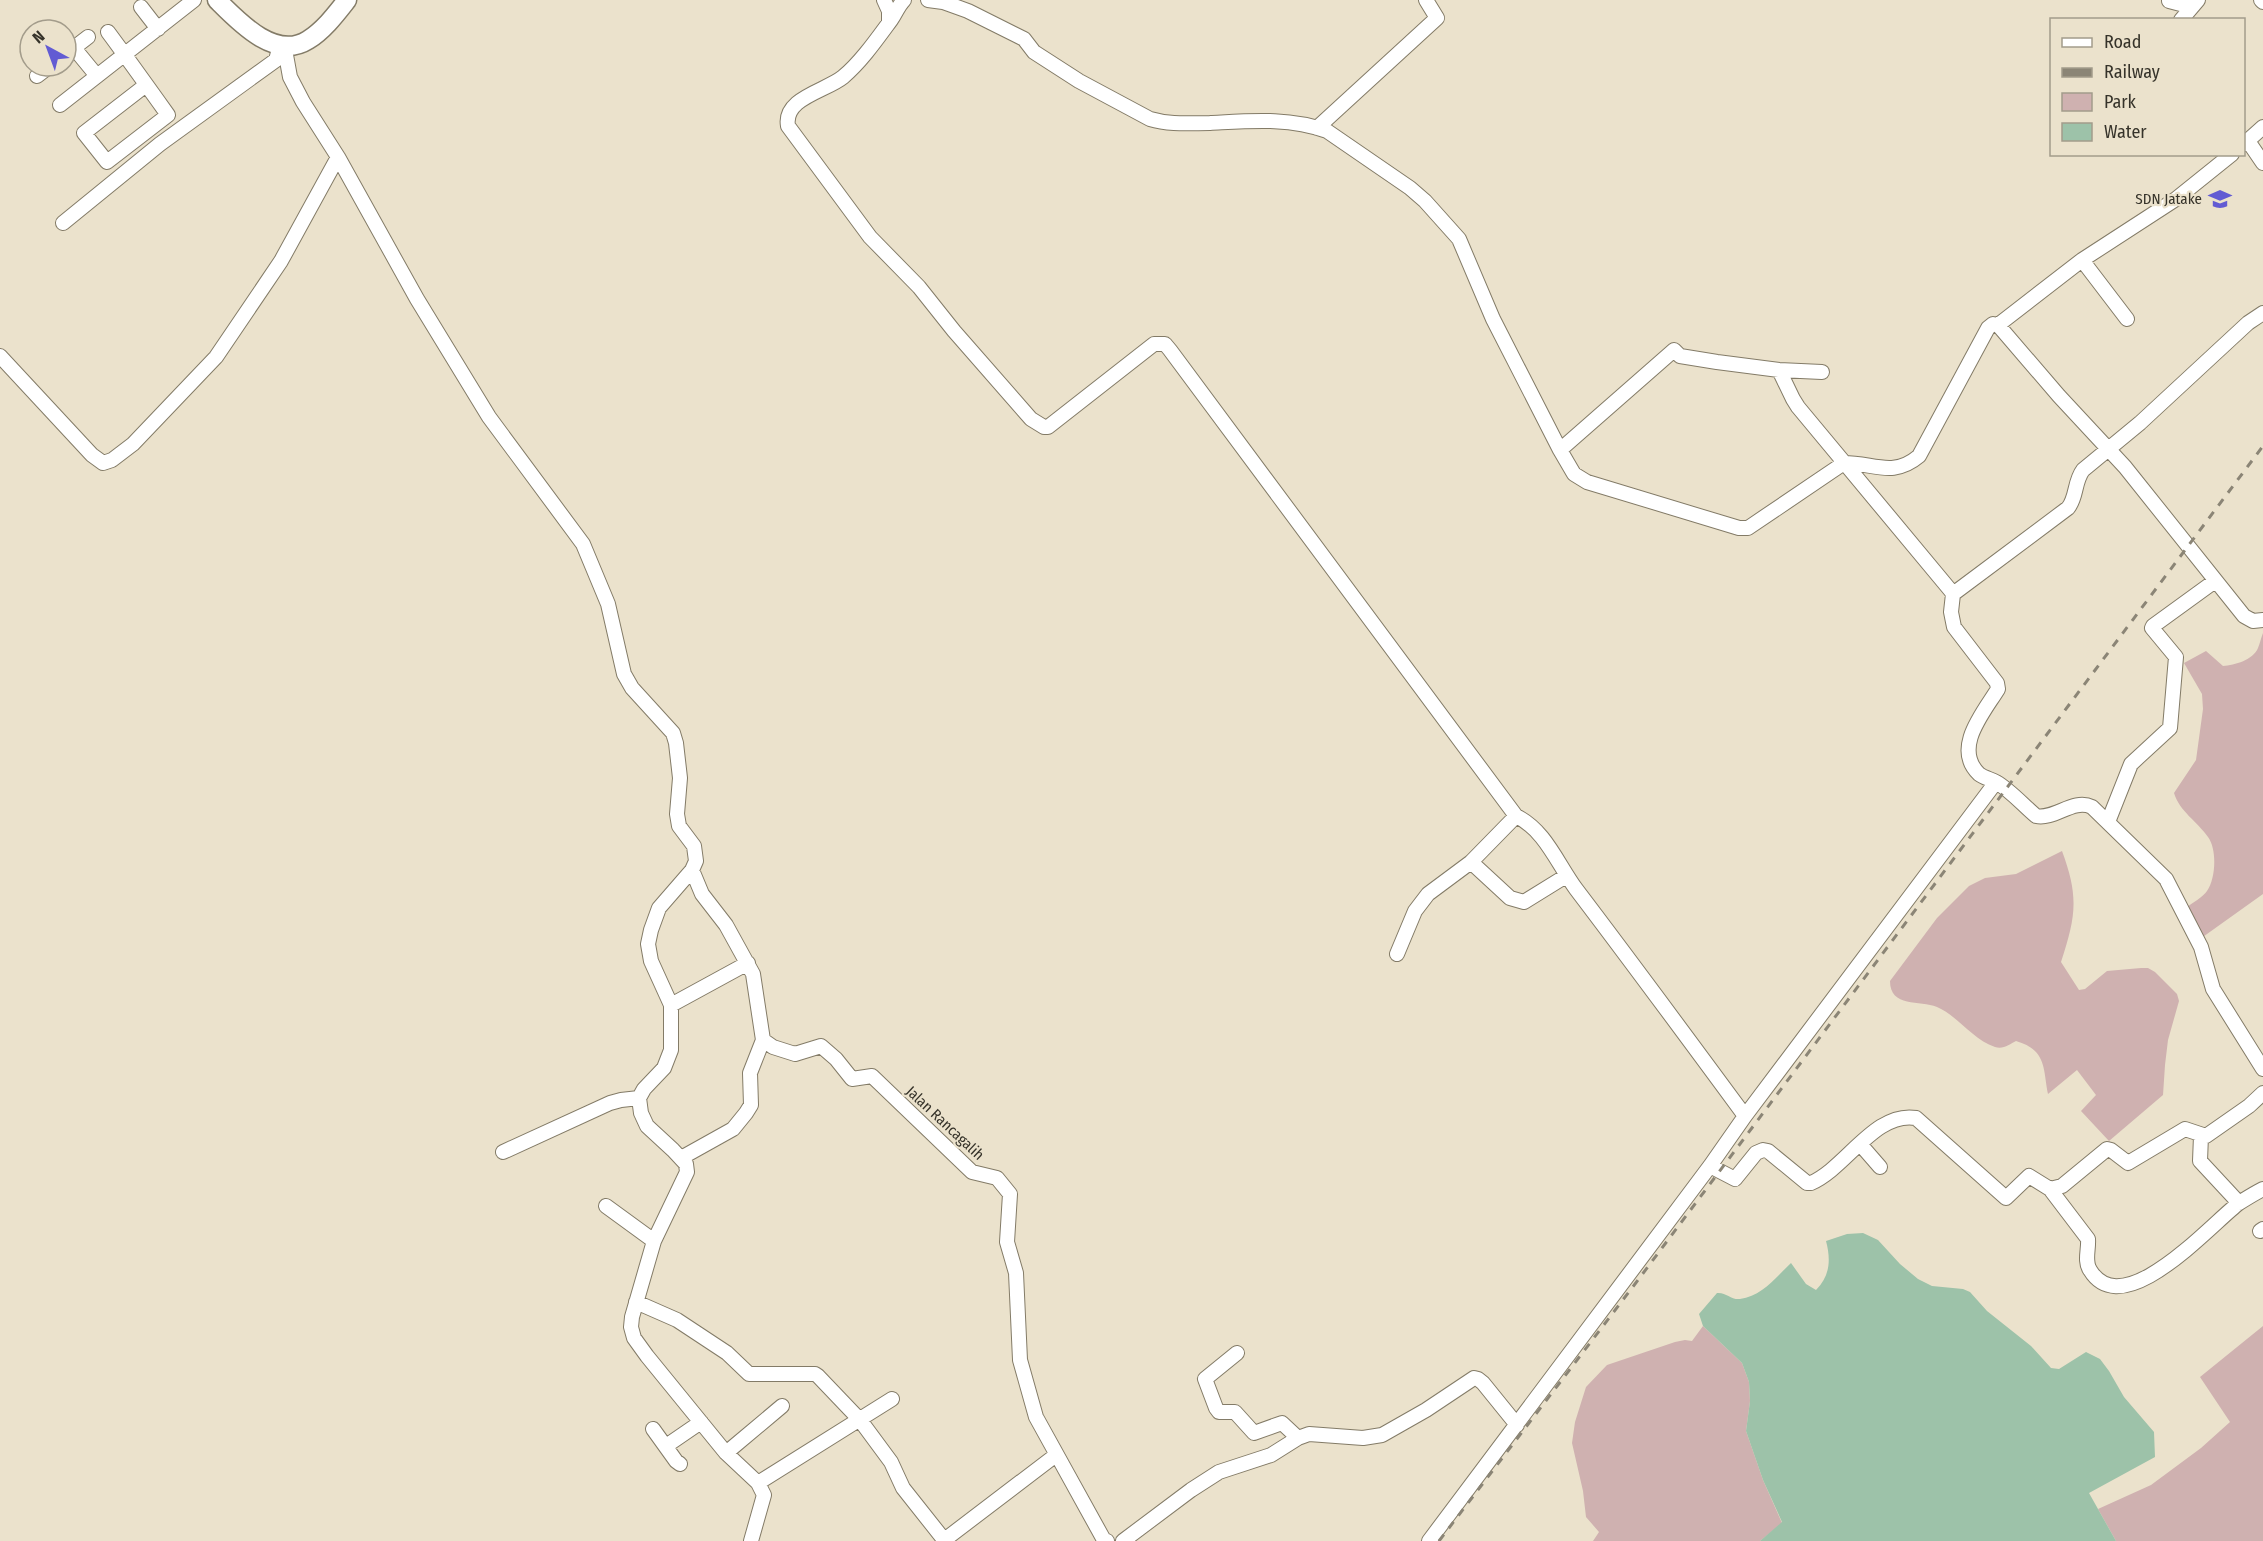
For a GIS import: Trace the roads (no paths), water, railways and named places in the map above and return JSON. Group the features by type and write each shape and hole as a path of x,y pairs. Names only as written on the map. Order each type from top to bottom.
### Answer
{"main road":[{"path":"217,0 238,21 264,39 295,45 321,30 347,0"}],"street":[{"path":"60,105 194,0"},
{"path":"884,0 889,11 889,22"},
{"path":"903,0 889,22 844,76 798,102 791,108 787,120 788,126 870,237 914,281 954,331 1039,426 1048,426 1154,344 1165,344 1516,816 1531,824 1539,834 1566,876 1745,1116"},
{"path":"931,0 968,4 1024,39 1034,52 1079,81 1150,119 1184,124 1258,120 1285,122 1327,131 1410,188 1425,201 1459,239 1493,319 1574,474 1587,482 1739,528 1748,528 1844,463 1888,469 1899,468 1915,460 1988,328 1993,324 1998,325 2082,260 2176,199 2230,156"},
{"path":"1317,128 1437,18 1426,0"},
{"path":"2169,0 2195,4"},
{"path":"2169,0 2178,18"},
{"path":"2181,18 2195,4"},
{"path":"141,7 158,28"},
{"path":"108,32 168,115 107,162 84,132 146,85"},
{"path":"78,45 88,38"},
{"path":"282,44 290,77 303,102 338,157 417,299 489,417 583,544 608,604 624,674 632,688 673,733 680,778 677,814 679,826 696,853 696,861 692,870 659,908 654,919 650,937 651,961 671,1005 671,1050 664,1068 644,1089 639,1098 640,1113 647,1126 681,1158 686,1164 687,1172 654,1241 631,1327 638,1346 726,1453 758,1483 764,1500 751,1541"},
{"path":"63,223 160,144 276,60 282,44"},
{"path":"78,59 96,76"},
{"path":"2263,127 2246,142 2263,163"},
{"path":"0,356 92,455 104,463 112,460 133,444 216,357 281,261 338,157"},
{"path":"2082,260 2127,319"},
{"path":"1953,594 2067,508 2073,500 2080,475 2248,322 2263,313"},
{"path":"1998,325 2059,396 2109,449 2244,616 2253,621 2263,620"},
{"path":"1560,450 1674,350 1680,356 1779,370 1822,372"},
{"path":"1779,370 1793,399 1953,594 1951,619 1954,627 1997,683 1998,689 1973,729 1969,753 1973,766 1980,776 1996,782 2036,816 2041,817 2080,804 2087,804 2166,879 2201,947 2213,989 2263,1070"},
{"path":"2108,822 2131,764 2170,728 2176,657 2152,628 2216,581"},
{"path":"1429,1541 1996,782"},
{"path":"1397,954 1415,911 1424,899 1471,862 1516,816"},
{"path":"1471,862 1510,898 1517,901 1524,902 1566,876"},
{"path":"681,1158 733,1129 746,1113 751,1105 750,1073 763,1040 755,981 748,963 726,925 702,894 692,870"},
{"path":"671,1005 748,963"},
{"name":"Jalan Rancagalih","path":"763,1040 773,1047 795,1054 821,1046 836,1059 852,1079 872,1076 972,1172 997,1178 1010,1194 1007,1242 1015,1268 1020,1360 1036,1417 1105,1541"},
{"path":"2050,1189 2062,1186 2107,1149 2128,1163 2185,1129 2206,1136 2216,1131 2263,1093"},
{"path":"503,1152 610,1103 639,1098"},
{"path":"1710,1166 1735,1179 1756,1153 1763,1150 1768,1151 1807,1183 1811,1183 1891,1119 1916,1118 2004,1198 2029,1176 2050,1189 2088,1239 2087,1260 2090,1270 2102,1282 2118,1288 2146,1279 2196,1241 2240,1203 2263,1189"},
{"path":"2201,1136 2200,1161 2240,1203"},
{"path":"1860,1144 1880,1167"},
{"path":"606,1206 654,1241"},
{"path":"636,1302 684,1325 727,1353 749,1374 815,1374 818,1376 860,1420 891,1462 903,1488 944,1541 1056,1455"},
{"path":"1237,1353 1205,1379 1216,1408 1220,1412 1235,1412 1254,1433 1282,1423 1298,1438"},
{"path":"1123,1541 1210,1477 1271,1455 1298,1438 1319,1433 1363,1438 1382,1435 1474,1378 1483,1383 1517,1425"},
{"path":"758,1483 892,1399"},
{"path":"726,1453 782,1406"},
{"path":"666,1446 701,1422"},
{"path":"653,1429 680,1464"}],"water":[{"path":"1863,1233 1878,1240 1900,1264 1918,1279 1932,1286 1963,1289 1970,1292 1987,1311 2031,1346 2051,1368 2059,1369 2086,1352 2100,1359 2124,1397 2154,1432 2155,1457 2089,1493 2116,1541 1760,1541 1782,1522 1763,1480 1746,1431 1750,1401 1749,1382 1742,1363 1703,1326 1699,1314 1717,1293 1737,1299 1755,1294 1791,1263 1806,1284 1816,1290 1827,1273 1829,1255 1826,1241 1847,1234"}],"railway":[{"path":"1439,1541 1635,1284 2263,446"}],"place":[{"name":"SDN Jatake","path":"2220,199"}]}
